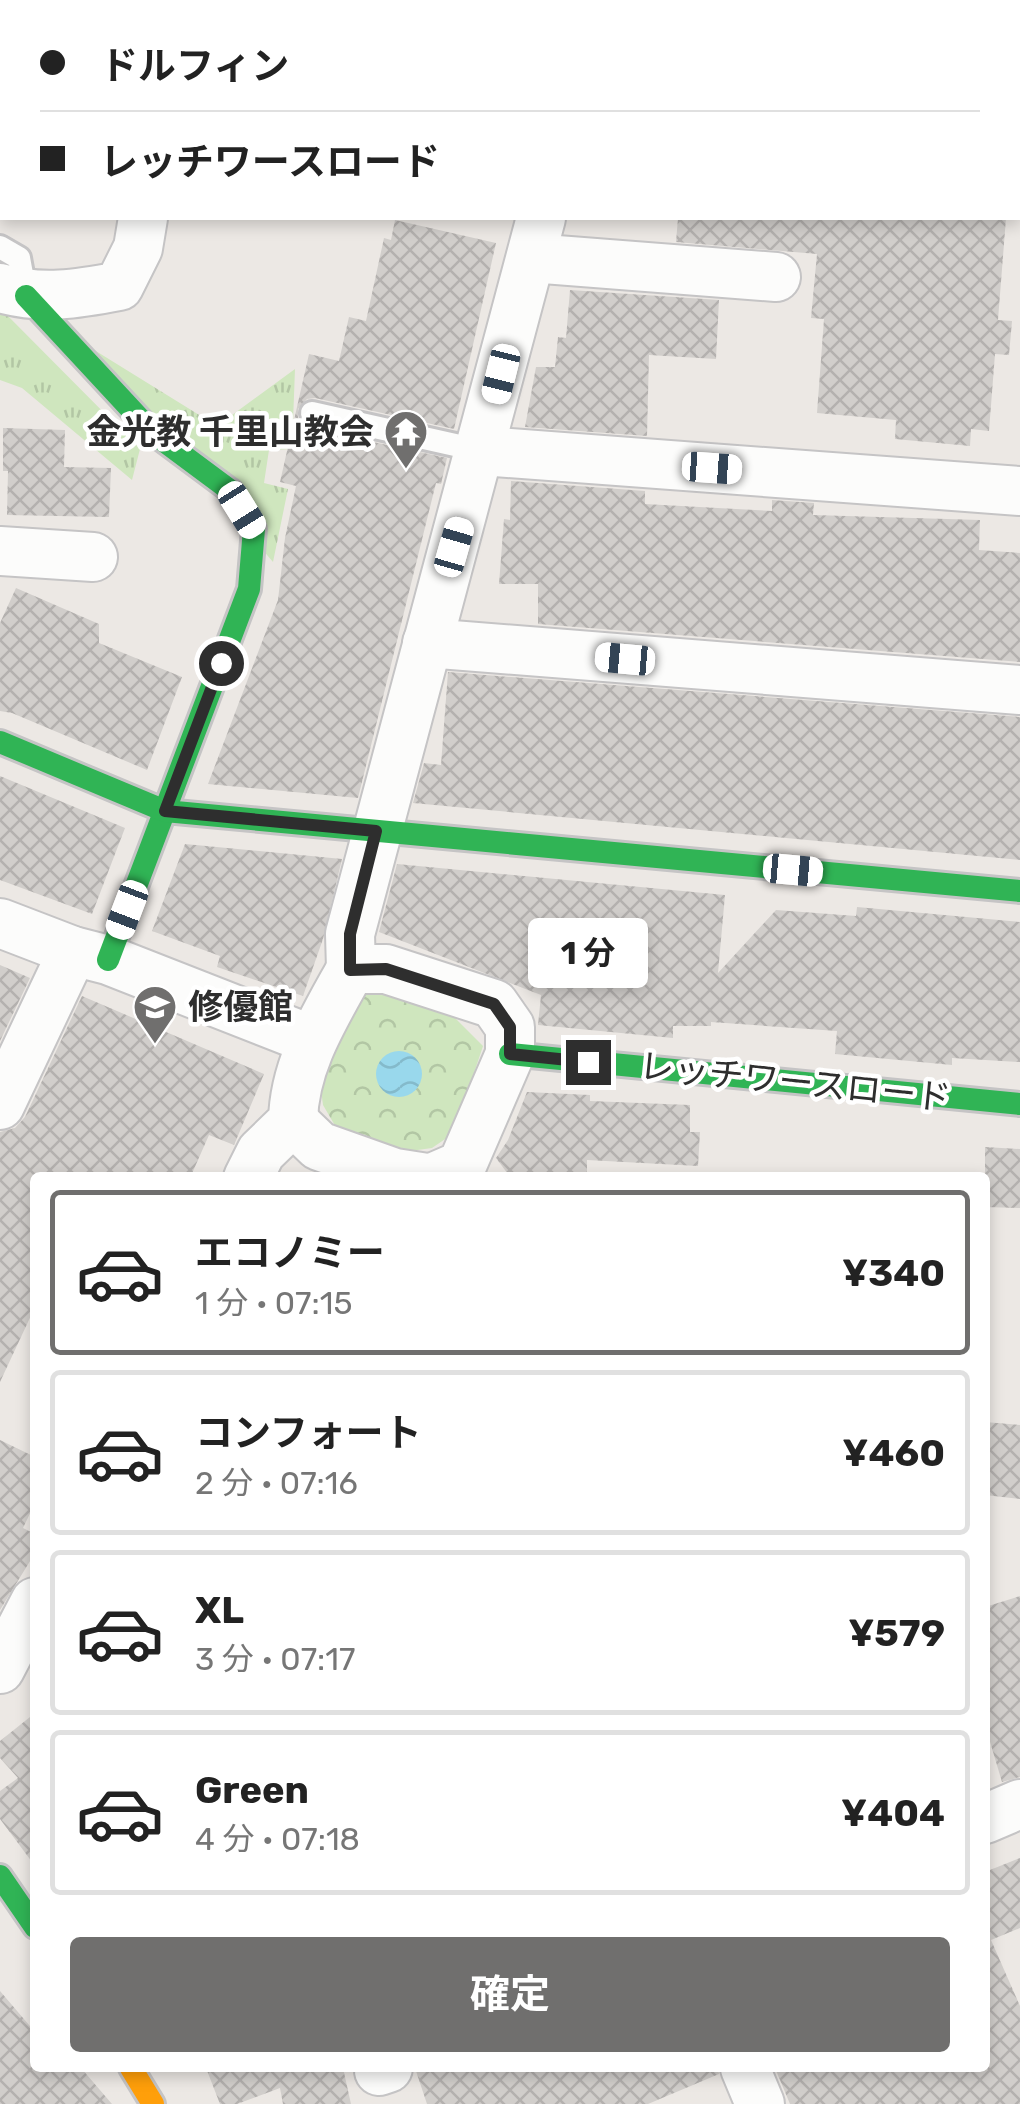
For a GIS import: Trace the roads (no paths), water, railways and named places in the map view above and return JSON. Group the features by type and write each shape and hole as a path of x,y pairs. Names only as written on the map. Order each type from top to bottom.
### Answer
{"street":[{"path":"13,292 74,295 119,286 138,248 143,220"},
{"path":"251,1172 261,1152 293,1122 294,1092 312,1040 350,970 350,934 376,831 482,450 536,238 776,277"},
{"path":"0,1105 91,956 165,811 249,588 254,529 231,491 153,433 13,292"},
{"path":"482,450 1020,491"},
{"path":"0,551 93,557"},
{"path":"427,643 1020,690"},
{"path":"0,742 165,811 1020,891"},
{"path":"0,923 312,1040"},
{"path":"350,970 386,969 494,1004 510,1027 510,1054 434,1172"},
{"name":"レッチワースロード","path":"510,1054 1020,1104"},
{"path":"293,1122 319,1146 420,1172"},
{"path":"0,1669 30,1612"},
{"path":"990,1817 1020,1804"},
{"path":"0,1876 30,1921"},
{"path":"133,2072 153,2104"},
{"path":"748,2072 760,2104"}],"lane":[{"path":"0,247 19,258 13,292"},
{"path":"312,413 482,450"}],"water":[{"path":"399,1051 415,1058 422,1074 415,1090 399,1097 383,1090 376,1074 383,1058"}],"place":[{"name":"金光教 千里山教会","path":"406,470"},
{"name":"修優館","path":"155,1045"}]}
